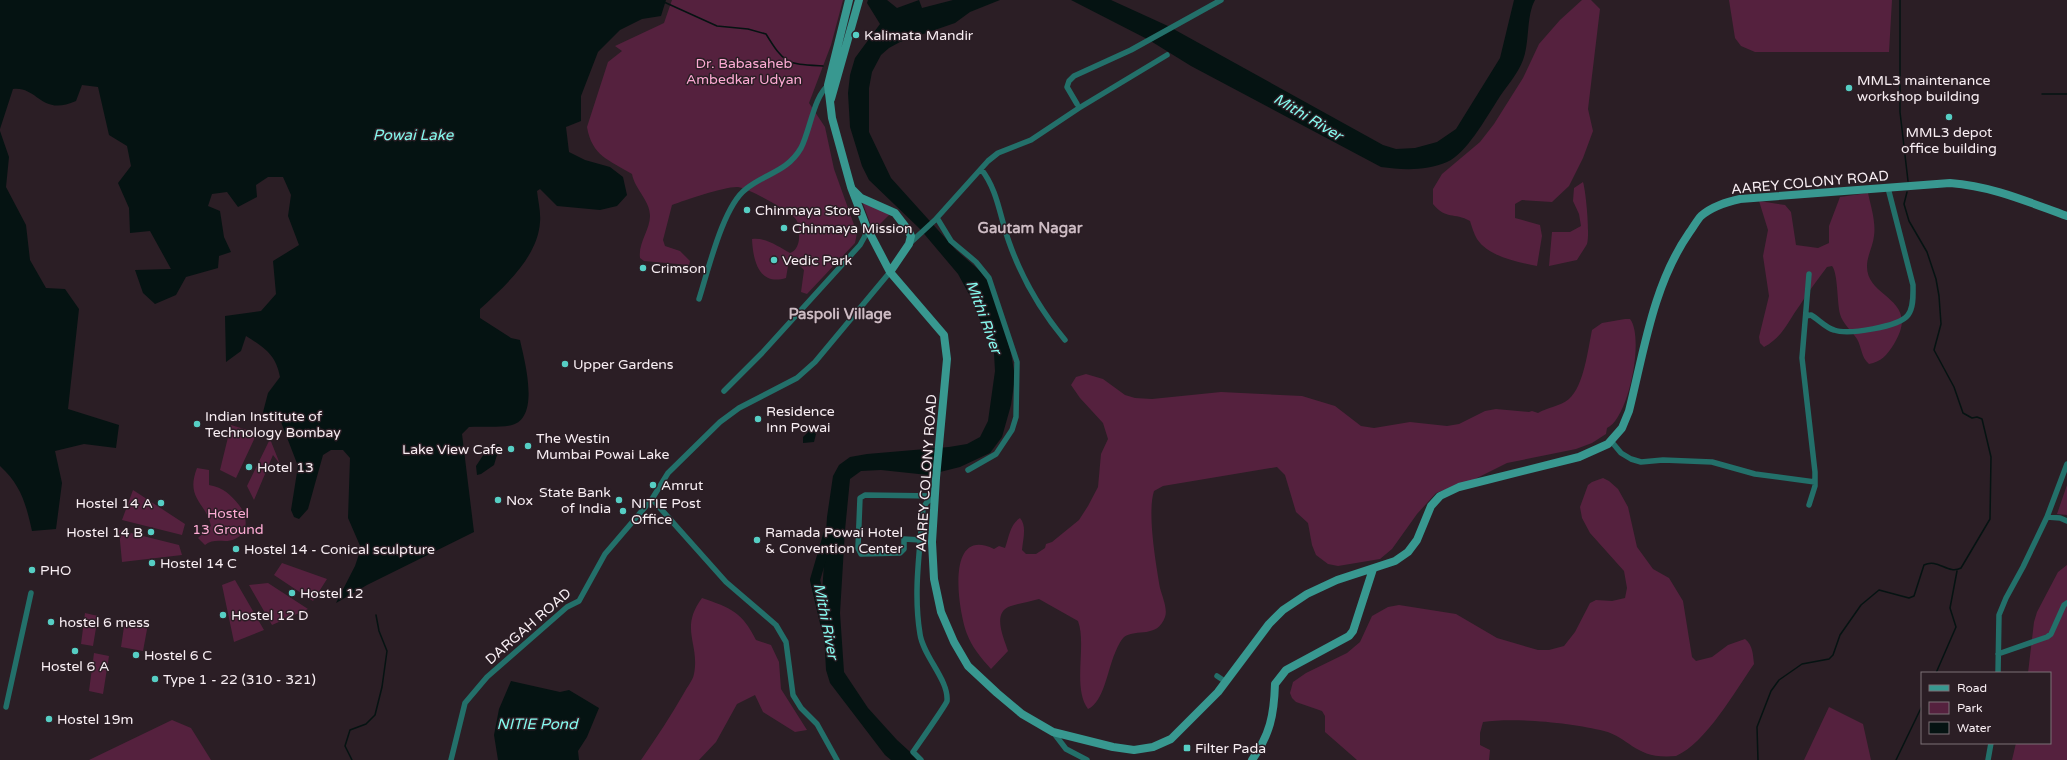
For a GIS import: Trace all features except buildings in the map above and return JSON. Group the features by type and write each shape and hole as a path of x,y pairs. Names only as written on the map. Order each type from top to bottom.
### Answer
{"main road":[{"path":"832,85 849,0"},
{"path":"832,85 859,0"},
{"name":"AAREY COLONY ROAD","path":"832,85 832,118 851,187 866,226 890,272 944,335 947,359 936,478 932,542 934,579 941,612 954,642 968,666 997,694 1022,714 1053,732 1114,747 1134,750 1153,747 1171,739 1226,682 1269,624 1283,610 1307,594 1337,580 1373,569 1395,560 1408,552 1417,540 1431,506 1440,496 1459,487 1578,457 1608,444 1622,428 1629,411 1660,290 1683,243 1701,216 1722,204 1740,199 1950,183 1971,185 1995,190 2067,216"},
{"path":"851,187 861,198 895,213 911,236 909,244 890,272"},
{"path":"1252,760 1264,743 1271,724 1275,684 1278,679 1286,670 1349,636 1353,631 1373,569"}],"street":[{"path":"1077,104 1067,87 1069,81 1074,76 1131,50 1175,27 1221,0"},
{"path":"909,244 936,219 981,169 998,153 1031,140 1079,108 1167,55"},
{"path":"699,299 727,216 746,189 787,166 801,148 819,97 832,85"},
{"path":"981,169 993,185 1001,217 1023,278 1033,296 1065,340"},
{"path":"1806,316 1811,315 1834,330 1849,332 1887,326 1902,320 1908,314 1914,295 1913,285 1888,188"},
{"path":"936,219 951,241 976,262 989,278 1017,362 1016,417 1012,430 996,454 968,470"},
{"path":"724,390 762,353 860,245 865,236 866,226"},
{"name":"DARGAH ROAD","path":"451,760 466,703 487,677 567,607 579,601 605,554 652,498 668,473 720,422 739,408 797,378 815,362 890,272"},
{"path":"1809,274 1802,358 1815,482 1809,505"},
{"path":"1611,441 1621,453 1631,459 1641,462 1662,460 1712,462 1755,474 1815,482"},
{"path":"1998,672 2000,615 2006,598 2023,567 2047,516 2067,464"},
{"path":"921,540 904,538 904,550 900,553 861,554 858,548 860,498 865,495 935,496"},
{"path":"921,760 913,752 943,708 947,699 940,677 924,650 920,635 917,612 923,508 926,502 935,496"},
{"path":"652,498 726,582 776,625 786,642 793,695 801,708 817,724 837,760"},
{"path":"2047,516 2067,520"},
{"path":"6,707 31,592"},
{"path":"1998,654 2047,637 2051,634 2067,602"},
{"path":"1217,676 1226,682"},
{"path":"1053,732 1066,749 1087,760"},
{"path":"1988,760 1991,744"}],"green space":[{"name":"Dr. Babasaheb Ambedkar Udyan","path":"672,0 843,0 831,45 809,103 825,127 834,169 857,233 855,243 807,294 801,292 804,270 799,265 793,263 788,266 786,278 777,280 769,278 759,270 754,256 752,239 772,243 790,253 794,251 799,240 797,220 768,200 751,191 738,187 715,191 672,205 663,240 665,246 680,251 690,261 689,265 644,261 640,258 642,242 650,216 648,205 636,185 632,174 609,161 597,151 589,137 587,127 608,62 622,51 615,46 664,23"},
{"path":"1582,0 1591,0 1600,9 1588,109 1593,131 1583,158 1569,186 1552,202 1522,200 1515,204 1515,218 1540,225 1542,236 1537,266 1521,263 1504,258 1482,245 1474,233 1470,221 1446,214 1438,209 1433,204 1433,189 1442,174 1480,142 1494,124 1523,78 1539,44 1560,20"},
{"path":"1729,0 1892,0 1889,52 1755,52 1741,46 1735,38"},
{"path":"1583,182 1587,213 1587,244 1577,260 1549,266 1552,232 1570,232 1581,226 1579,214 1573,201 1574,188"},
{"path":"1868,193 1873,214 1874,231 1867,266 1869,277 1875,286 1891,300 1901,317 1901,329 1894,344 1886,355 1877,362 1869,364 1866,361 1857,339 1841,317 1835,275 1832,266 1827,267 1781,334 1764,347 1760,343 1759,337 1769,296 1763,256 1768,230 1759,201 1785,205 1791,212 1796,245 1818,248 1829,243 1829,226 1840,197"},
{"path":"862,201 890,214 873,231"},
{"path":"1630,319 1634,329 1636,343 1635,360 1632,378 1622,410 1615,422 1607,428 1606,434 1592,443 1576,449 1507,463 1473,480 1436,493 1417,514 1392,549 1380,559 1338,566 1328,564 1316,555 1312,545 1308,523 1296,512 1285,475 1277,467 1163,486 1154,491 1151,512 1153,539 1156,566 1166,614 1161,624 1152,631 1129,634 1124,637 1112,659 1102,692 1098,699 1088,709 1083,700 1081,689 1081,642 1078,621 1039,599 1014,605 1005,609 1000,619 1000,626 1008,651 991,669 977,652 969,639 964,622 959,590 959,574 962,559 968,549 978,545 994,549 999,546 1005,548 1012,527 1020,518 1024,529 1022,550 1026,554 1036,554 1045,548 1046,544 1052,542 1079,520 1098,487 1101,454 1108,439 1103,423 1080,398 1071,385 1076,377 1086,374 1103,379 1125,395 1135,398 1152,399 1221,392 1302,396 1335,406 1361,426 1374,428 1410,422 1447,426 1459,424 1485,411 1496,409 1532,411 1538,413 1565,402 1574,393 1582,376 1592,330 1602,323"},
{"name":"Hostel 13 Ground","path":"231,425 257,433 236,478 220,470"},
{"name":"Hostel 13 Ground","path":"270,439 280,464 273,455 254,500 247,486"},
{"name":"Hostel 13 Ground","path":"197,468 209,470 209,485 226,492 242,509 246,524 245,529 240,536 235,539 228,541 212,541 205,545 198,538 211,526 193,487"},
{"path":"1603,478 1618,489 1628,507 1637,547 1653,569 1669,578 1683,601 1692,657 1696,661 1712,657 1728,645 1745,639 1750,644 1752,650 1754,664 1729,702 1709,728 1687,749 1676,756 1651,755 1642,752 1621,738 1604,731 1561,723 1511,720 1483,722 1480,733 1480,745 1490,750 1489,760 1357,760 1325,732 1325,716 1322,711 1296,702 1292,698 1290,693 1293,682 1306,673 1347,653 1360,642 1372,616 1388,607 1399,605 1456,614 1497,638 1538,650 1549,650 1564,646 1575,632 1590,603 1596,600 1612,601 1625,598 1627,588 1624,571 1590,533 1582,518 1580,507 1588,485"},
{"path":"2067,485 2067,515 2057,514"},
{"path":"133,490 185,524 182,535 122,520"},
{"path":"119,530 179,545 182,555 122,562"},
{"path":"282,563 327,579 313,601 274,575"},
{"path":"2067,565 2067,760 2012,760 2016,744 2051,744 2051,672 2028,672 2034,622 2037,612 2058,572"},
{"path":"235,580 264,630 234,642 222,585"},
{"path":"268,583 308,609 272,625 249,585"},
{"path":"702,598 735,612 746,623 756,640 771,645 779,662 781,689 807,730 795,732 763,712 755,695 737,704 716,742 699,760 641,760 669,719 693,676 695,653 691,627 695,609"},
{"path":"85,613 98,616 93,646 81,644"},
{"path":"125,620 148,624 143,651 121,647"},
{"path":"94,653 109,656 103,694 89,691"},
{"path":"1829,707 1863,724 1871,760 1804,760"},
{"path":"172,720 191,728 211,760 89,760"}],"water":[{"name":"Powai Lake","path":"0,0 666,0 661,16 642,19 620,30 598,52 581,96 581,121 566,127 569,152 585,160 610,167 623,177 627,195 617,206 600,210 557,206 540,189 537,191 540,222 538,235 533,247 526,259 509,281 480,309 480,318 511,338 520,340 527,373 528,400 526,411 521,420 512,425 469,427 462,434 474,532 367,585 336,603 355,566 361,548 348,518 350,458 343,450 331,450 323,455 308,509 299,519 294,517 291,510 298,466 281,422 262,416 268,393 280,377 276,363 264,348 246,336 241,351 226,362 225,316 261,311 276,294 273,261 299,245 288,216 291,195 283,177 268,177 256,185 257,197 238,207 227,192 212,194 208,206 220,211 224,237 231,252 219,256 218,268 186,277 176,295 155,304 143,293 135,270 171,269 150,231 130,233 129,208 118,183 131,166 127,146 109,135 98,87 82,85 76,101 64,105 47,103 21,89 13,89 0,129"},
{"path":"868,0 887,0 897,8 919,0 922,8 953,0 1000,0 970,12 955,23 900,42 889,48 881,55 872,72 869,88 869,132 891,178 956,250 980,271 988,282 997,304 1011,353 1015,377 1011,405 1002,437 990,453 960,467 928,475 881,470 861,471 850,479 840,613 844,672 868,708 897,740 919,760 891,760 885,755 830,683 826,670 822,594 827,517 833,476 839,465 850,457 867,454 949,447 967,444 980,437 988,421 995,371 994,353 970,296 958,274 920,229 869,180 862,166 850,127 848,93 850,75 855,58 880,24 867,3"},
{"path":"1071,0 1111,0 1168,26 1383,145 1396,149 1415,148 1437,142 1456,129 1500,58 1514,0 1535,0 1530,14 1527,45 1521,65 1468,144 1454,158 1439,165 1423,168 1397,169 1381,167 1191,66 1149,40"},
{"path":"0,131 9,157 6,187 26,225 30,260 46,288 65,289 79,309 68,409 119,425 116,448 84,444 55,451 62,483 56,529 32,531 22,496 13,480 0,466"},
{"path":"813,430 816,434 814,442 803,443 803,437 809,431"},
{"path":"497,444 500,445 494,465 477,475 476,466 488,448"},
{"name":"NITIE Pond","path":"511,681 560,692 569,690 599,708 587,737 578,751 579,760 498,760 494,735 499,709"}],"waterway":[{"path":"1900,0 1900,112 1908,181"},
{"path":"664,2 717,26 748,29 766,34 778,52 788,61 802,65 823,66"},
{"path":"2042,94 2067,94"},
{"path":"1758,760 1757,727 1771,691 1779,680 1802,664 1829,659 1833,655 1840,635 1861,605 1879,590 1909,598 1914,596 1924,565 1929,563 1952,570 1961,568 1990,519 1991,457 1982,419 1977,417 1972,418 1963,413 1954,387 1934,350 1941,324 1939,296 1936,279 1927,252 1909,221 1904,204 1907,192"},
{"name":"Mithi River","path":"826,627 815,580 829,532"},
{"path":"1936,672 1956,627 1950,608 1957,571"},
{"path":"352,760 345,746 350,730 366,724 375,715 382,687 387,651 379,631 376,615"},
{"path":"1896,760 1921,708"}],"place":[{"name":"Kalimata Mandir","path":"856,35"},
{"name":"MML3 maintenance workshop building","path":"1849,88"},
{"name":"MML3 depot office building","path":"1949,117"},
{"name":"Chinmaya Store","path":"747,210"},
{"name":"Chinmaya Mission","path":"784,228"},
{"name":"Vedic Park","path":"774,260"},
{"name":"Crimson","path":"643,268"},
{"name":"Upper Gardens","path":"565,364"},
{"name":"Residence Inn Powai","path":"758,419"},
{"name":"Indian Institute of Technology Bombay","path":"197,424"},
{"name":"The Westin Mumbai Powai Lake","path":"528,446"},
{"name":"Lake View Cafe","path":"511,449"},
{"name":"Hotel 13","path":"249,467"},
{"name":"Amrut","path":"653,485"},
{"name":"Nox","path":"498,500"},
{"name":"State Bank of India","path":"619,500"},
{"name":"Hostel 14 A","path":"161,503"},
{"name":"NITIE Post Office","path":"623,511"},
{"name":"Hostel 14 B","path":"151,532"},
{"name":"Ramada Powai Hotel & Convention Center","path":"757,540"},
{"name":"Hostel 14 - Conical sculpture","path":"236,549"},
{"name":"Hostel 14 C","path":"152,563"},
{"name":"PHO","path":"32,570"},
{"name":"Hostel 12","path":"292,593"},
{"name":"Hostel 12 D","path":"223,615"},
{"name":"hostel 6 mess","path":"51,622"},
{"name":"Hostel 6 A","path":"75,651"},
{"name":"Hostel 6 C","path":"136,655"},
{"name":"Type 1 - 22 (310 - 321)","path":"155,679"},
{"name":"Hostel 19m","path":"49,719"},
{"name":"Filter Pada","path":"1187,748"}],"district":[{"name":"Gautam Nagar","path":"1030,228"},
{"name":"Paspoli Village","path":"840,314"}]}
